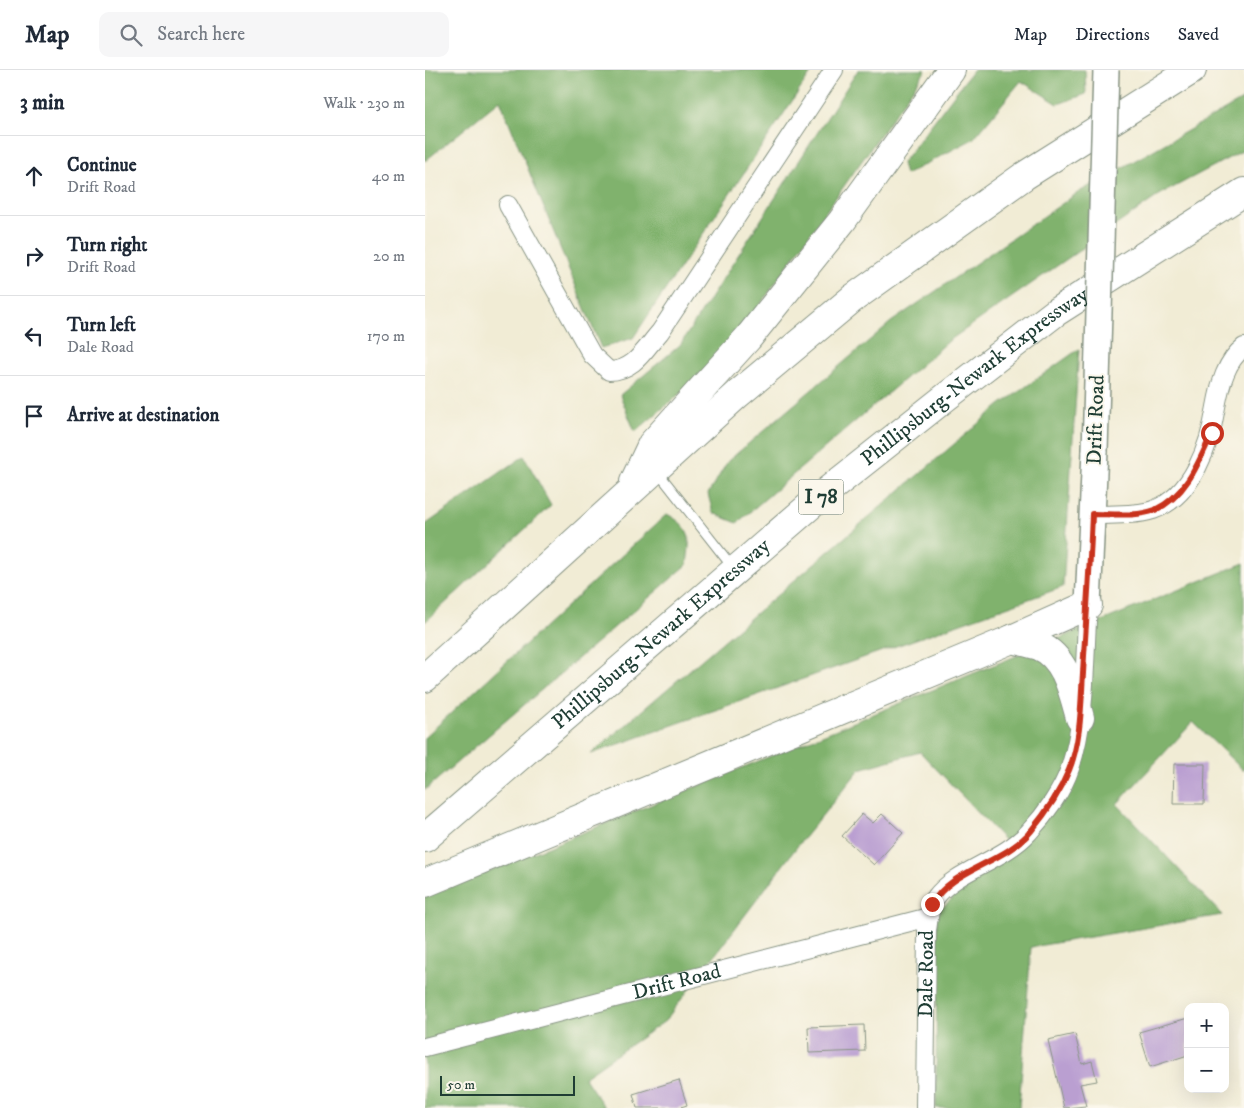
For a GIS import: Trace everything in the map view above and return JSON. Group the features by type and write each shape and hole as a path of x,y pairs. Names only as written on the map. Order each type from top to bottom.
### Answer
{"highway":[{"path":"629,492 653,444 767,314 842,221 951,70"},
{"path":"425,678 737,394 852,299 1024,176 1192,70"},
{"name":"Phillipsburg-Newark Expressway","path":"425,838 834,486 1056,312 1244,192"},
{"path":"425,883 1012,639 1088,605"},
{"path":"1012,639 1041,647 1062,666 1069,681 1080,718"}],"main road":[{"name":"Drift Road","path":"1092,514 1107,70"},
{"name":"Dale Road","path":"1088,605 1092,514"}],"street":[{"path":"508,205 592,354 609,371 620,371 629,368 660,332 834,70"},
{"path":"1092,514 1141,513 1155,510 1179,493 1196,469 1212,433 1221,383 1235,354 1244,346"},
{"name":"Dale Road","path":"925,1108 927,930 929,917 936,896 951,883 1011,850 1030,832 1056,795 1070,769 1080,718 1088,605"},
{"name":"Drift Road","path":"425,1047 929,917"}],"lane":[{"path":"655,469 735,570"}],"green space":[{"path":"425,70 813,70 633,338 601,348 500,100 425,161"},
{"path":"858,70 926,70 724,356 635,432 620,395 680,345"},
{"path":"973,70 1085,70 1086,94 1058,104 1021,81 973,139 905,175 902,163"},
{"path":"1244,99 1244,150 1161,194 950,340 737,523 713,513 708,494 728,461 891,322 1079,192"},
{"path":"1079,349 1063,587 591,754 1000,405"},
{"path":"524,456 551,505 425,622 425,525"},
{"path":"667,514 682,524 688,535 687,565 425,790 425,737"},
{"path":"1244,563 1244,771 1193,722 1117,804 1222,915 1031,947 1019,1108 936,1108 937,912 1011,847 920,752 860,769 799,844 665,1021 584,1077 605,1108 425,1108 425,897"}],"building":[{"path":"1174,764 1205,764 1204,804 1173,804"},
{"path":"862,814 873,823 882,814 903,833 874,865 842,836"},
{"path":"1184,1019 1184,1056 1150,1067 1139,1032"},
{"path":"864,1025 865,1051 809,1053 808,1027"},
{"path":"1075,1034 1082,1064 1092,1061 1097,1081 1080,1084 1086,1106 1064,1108 1048,1040"},
{"path":"679,1080 687,1105 678,1108 637,1108 633,1094"}],"route":[{"path":"932,904 936,896 951,883 1011,850 1030,832 1056,795 1070,769 1080,718 1092,514 1141,513 1155,510 1179,493 1196,469 1212,433"}]}
